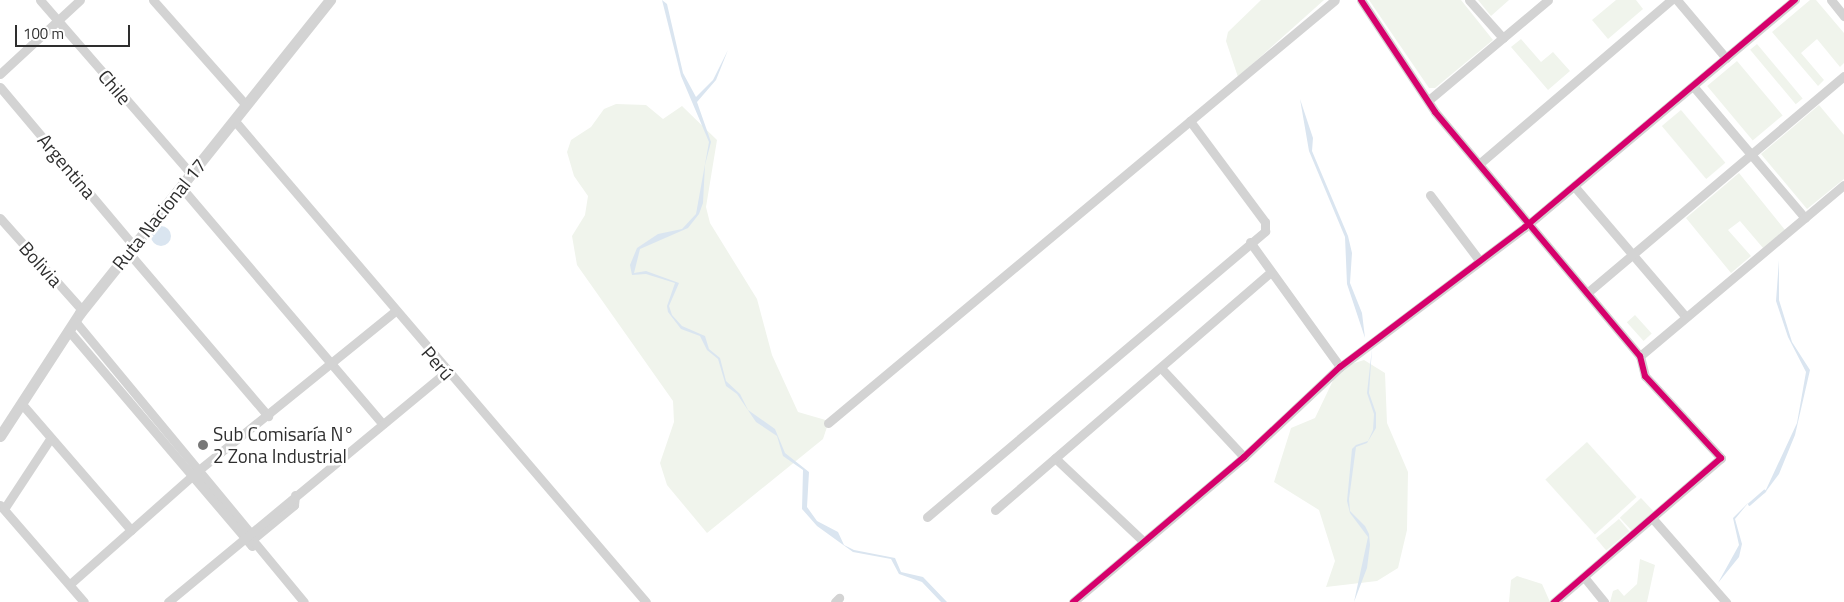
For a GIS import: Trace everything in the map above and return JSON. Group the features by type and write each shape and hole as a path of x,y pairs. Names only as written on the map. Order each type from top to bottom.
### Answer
{"street":[{"name":"Chile","path":"40,0 191,174"},
{"path":"0,74 80,0"},
{"path":"153,0 246,105"},
{"name":"Ruta Nacional 17","path":"0,436 82,310 330,0"},
{"path":"828,423 1335,0"},
{"path":"1361,0 1430,99 1435,112 1640,356 1645,376 1721,458 1653,519 1554,602"},
{"path":"1469,0 1503,38"},
{"path":"1430,99 1548,0"},
{"path":"1479,164 1671,0"},
{"path":"1677,0 1726,58"},
{"path":"1073,602 1244,457 1340,367 1529,224 1794,0"},
{"path":"1830,0 1844,16"},
{"path":"1588,293 1844,76"},
{"path":"1693,86 1805,218"},
{"name":"Argentina","path":"0,87 268,416"},
{"name":"Perú","path":"234,120 394,312 646,602"},
{"path":"927,517 1227,267 1250,242 1265,231 1265,222 1190,121"},
{"path":"1640,356 1844,185"},
{"path":"1574,186 1686,317"},
{"path":"181,187 383,424"},
{"path":"1430,195 1479,260"},
{"name":"Bolivia","path":"0,218 82,310"},
{"path":"1250,242 1340,367"},
{"path":"995,510 1270,272"},
{"path":"70,584 197,473 394,312"},
{"path":"72,326 304,602"},
{"path":"1161,368 1244,457"},
{"path":"168,602 252,540 294,505 295,495 446,372"},
{"path":"21,403 50,439 131,530"},
{"path":"50,439 2,507 84,602"},
{"path":"1055,458 1144,542"},
{"path":"1653,519 1726,602"},
{"path":"1584,577 1604,602"}],"shaded area":[{"path":"662,0 667,4 683,73 696,97 713,80 728,50 716,80 697,102 711,142 705,165 703,203 699,214 688,228 640,249 634,273 646,271 679,283 669,306 672,315 682,326 705,336 709,349 720,358 726,381 740,394 748,410 775,429 785,453 809,472 807,507 817,521 838,532 844,545 854,550 895,558 901,572 923,577 947,602 941,602 922,582 899,574 891,559 853,552 817,526 802,509 803,470 783,456 777,436 756,422 737,394 726,386 718,359 707,350 700,336 681,329 668,312 667,306 675,283 646,274 632,275 630,265 637,248 658,234 682,229 696,214 709,142 681,76"},
{"path":"1261,0 1324,0 1238,77 1226,41 1228,32"},
{"path":"1369,0 1461,0 1493,40 1435,88 1429,88"},
{"path":"1478,0 1509,0 1491,16"},
{"path":"1616,0 1636,0 1643,9 1608,39 1592,20"},
{"path":"1810,0 1816,0 1844,33 1844,63 1840,67 1817,39 1801,53 1824,80 1818,86 1772,32"},
{"path":"1521,39 1541,62 1553,52 1570,71 1548,90 1511,47"},
{"path":"1757,44 1803,98 1796,104 1750,50"},
{"path":"1737,61 1783,115 1753,140 1707,86"},
{"path":"1300,99 1313,138 1312,151 1348,236 1352,253 1350,283 1362,313 1365,338 1347,284 1345,237 1309,151"},
{"path":"616,104 646,105 663,119 682,106 717,140 706,207 710,223 757,299 772,355 798,412 829,421 823,439 707,533 667,485 660,463 674,422 673,401 577,265 572,236 585,215 588,196 574,176 567,152 571,140 591,127 604,109"},
{"path":"1819,105 1844,135 1844,179 1807,209 1761,154"},
{"path":"1681,110 1725,163 1706,179 1662,126"},
{"path":"1739,173 1785,230 1763,248 1740,221 1728,230 1751,256 1731,273 1686,218"},
{"path":"157,226 165,226 171,232 171,240 165,246 157,246 151,240 151,232"},
{"path":"1779,260 1779,300 1792,342 1810,370 1795,435 1779,474 1764,494 1797,423 1806,372 1788,337 1776,301"},
{"path":"1635,315 1652,334 1644,341 1627,322"},
{"path":"1372,348 1369,393 1376,413 1376,428 1367,443 1356,447 1349,499 1350,511 1365,526 1369,534 1370,545 1367,568 1354,602 1368,537 1350,513 1347,501 1352,449 1356,445 1368,441 1373,430 1374,414 1367,393"},
{"path":"1364,360 1385,373 1387,423 1408,472 1407,530 1398,568 1377,581 1326,587 1335,561 1319,510 1274,482 1291,428 1315,418 1339,368"},
{"path":"1587,442 1637,497 1595,534 1545,479"},
{"path":"1641,498 1653,511 1632,531 1620,518"},
{"path":"1749,502 1735,519 1742,544 1739,557 1718,583 1739,545 1733,518"},
{"path":"1619,519 1629,531 1606,551 1596,538"},
{"path":"1640,559 1655,565 1647,602 1610,602 1613,591 1618,589 1624,596 1637,584"},
{"path":"1517,576 1542,584 1550,602 1509,602 1511,580"}],"waterway":[{"path":"1749,504 1764,491"}],"cycle path":[{"path":"1361,0 1435,112 1640,356 1645,376 1721,458 1554,602"},
{"path":"1073,602 1244,457 1340,367 1525,227 1795,0"}],"place":[{"name":"Sub Comisaría N° 2 Zona Industrial","path":"203,445"}]}
